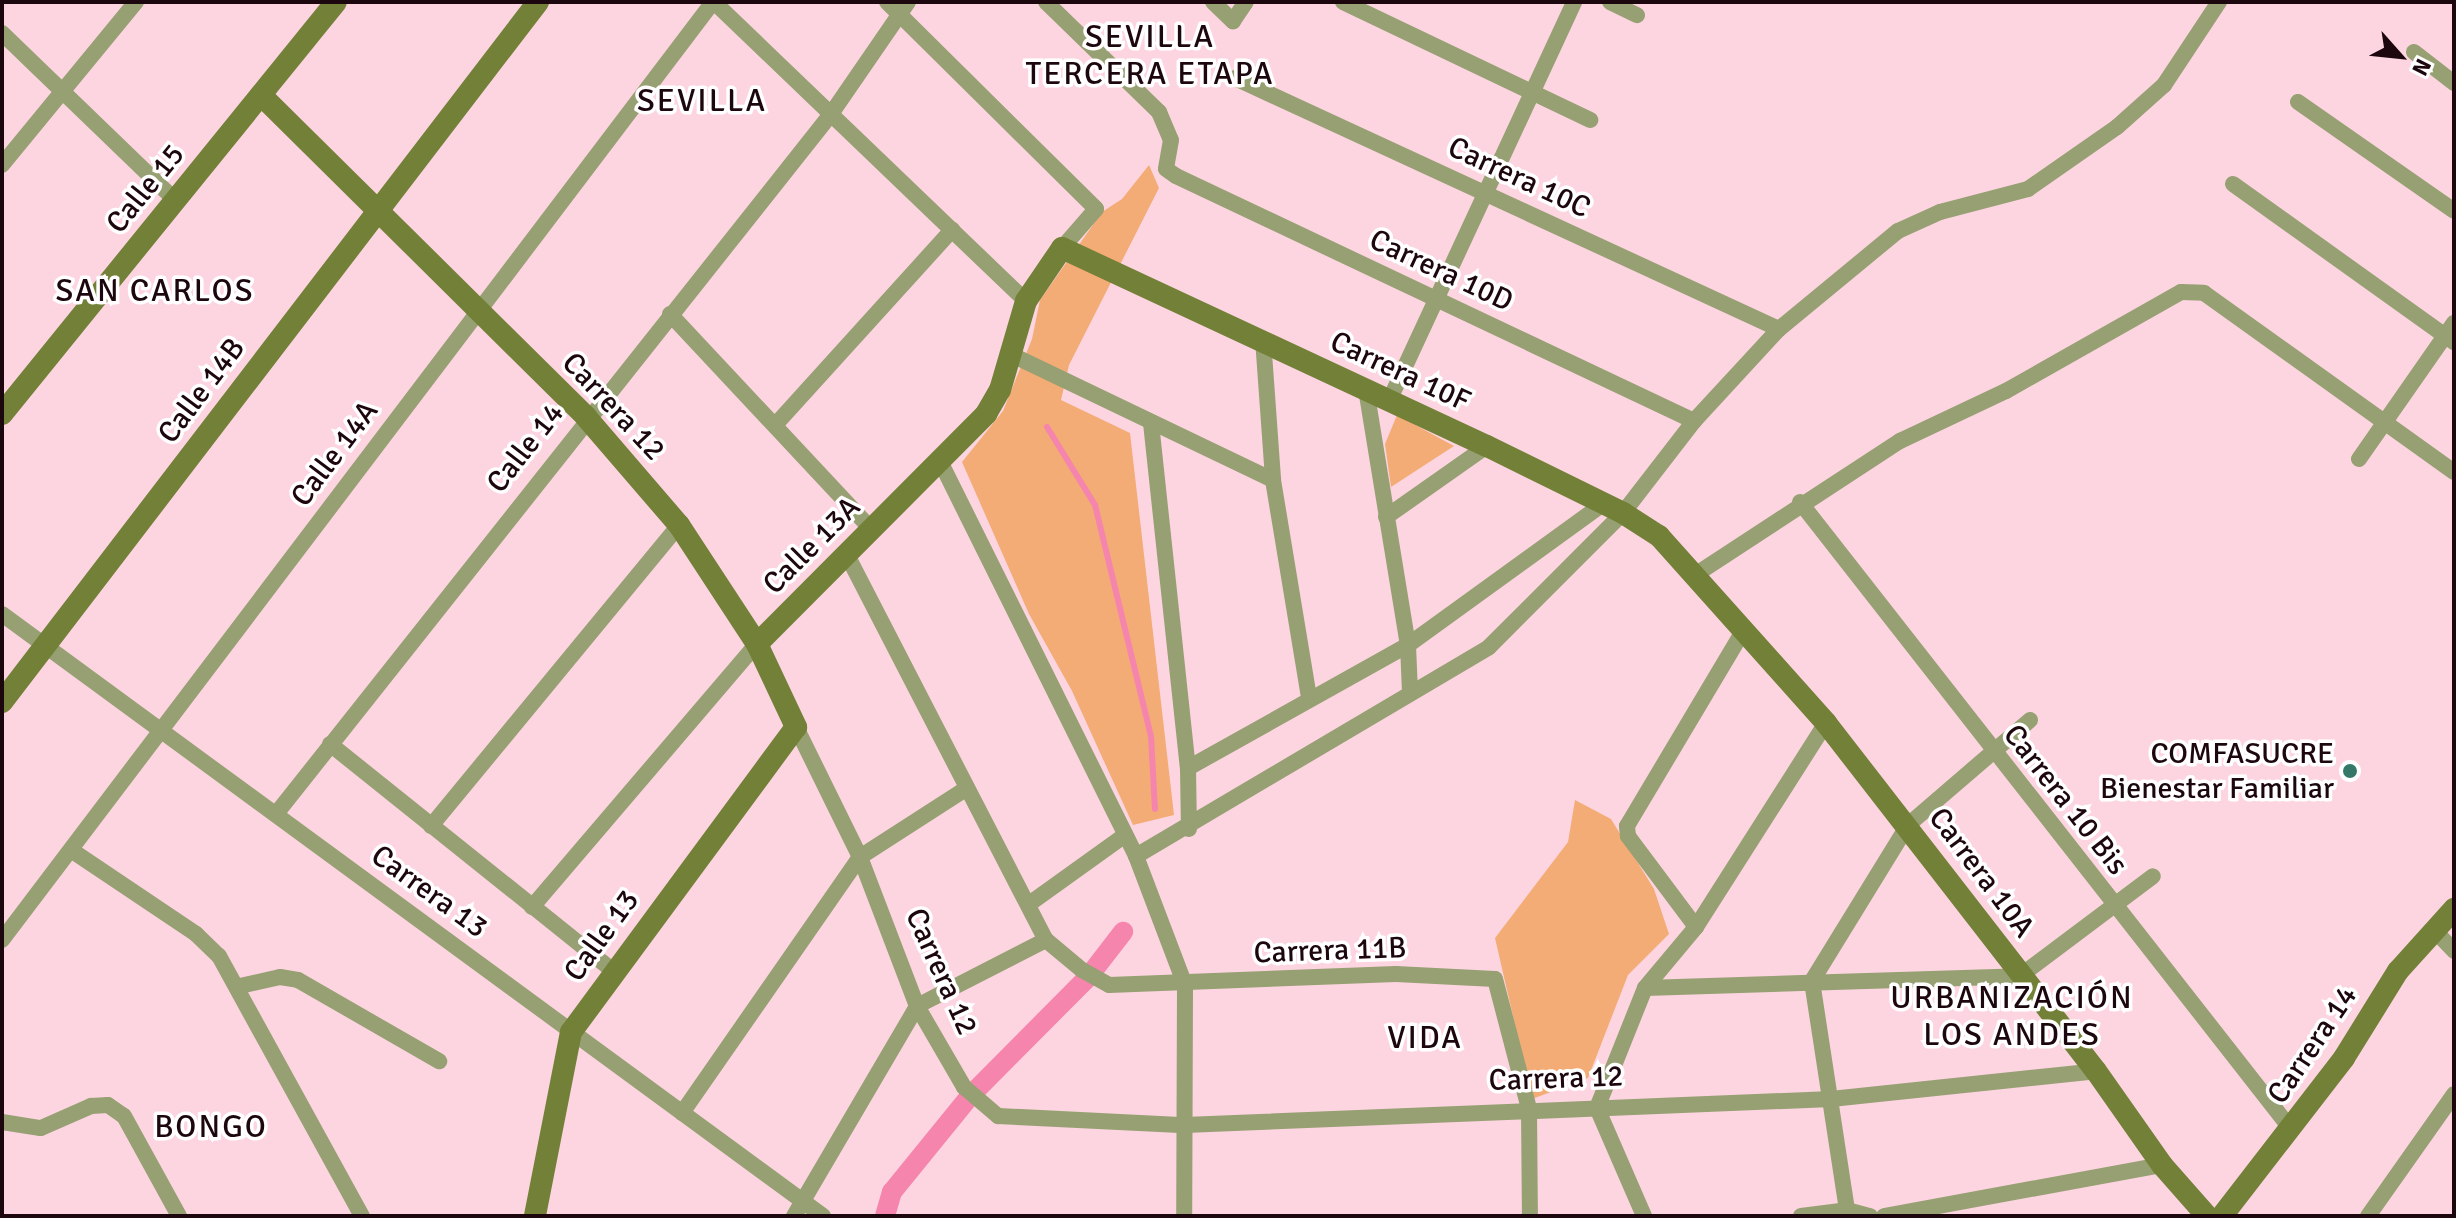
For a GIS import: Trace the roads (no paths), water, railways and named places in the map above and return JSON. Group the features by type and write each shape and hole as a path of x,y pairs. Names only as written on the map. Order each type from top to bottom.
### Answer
{"street":[{"path":"2,165 136,2"},
{"name":"Calle 15","path":"2,414 336,2"},
{"name":"Calle 14B","path":"2,702 538,2"},
{"path":"713,2 1026,301"},
{"name":"Calle 14A","path":"2,940 713,2"},
{"path":"887,2 904,8"},
{"name":"Carrera 10D","path":"1046,2 1159,112 1171,140 1166,169 1694,421"},
{"path":"1213,2 1233,21 1246,2"},
{"path":"1343,2 1590,120"},
{"path":"1389,401 1574,2"},
{"path":"1610,2 1637,15"},
{"path":"1136,856 1189,829 1489,647 1779,329 1898,231 1940,212 2028,189 2117,127 2164,85 2219,2"},
{"name":"Calle 14","path":"276,814 586,417 831,114 904,8"},
{"name":"Calle 13A","path":"532,907 757,644 846,553 941,463 986,414 1012,355 1026,301 1062,248 1096,209 904,8"},
{"path":"2,33 176,201"},
{"path":"2414,52 2454,83"},
{"name":"Carrera 10C","path":"1235,78 1779,329"},
{"name":"Carrera 12","path":"261,95 586,417 679,525 757,644 860,857 917,1006 964,1087 998,1116 1185,1125 1831,1099 2096,1071"},
{"path":"2298,102 2454,211"},
{"path":"2233,184 2451,334 2359,459"},
{"path":"777,423 952,230"},
{"name":"Carrera 10F","path":"1062,248 1263,339 1613,508 1659,536 1695,575"},
{"path":"1695,575 1800,502 1900,441 2006,391 2181,292 2204,293 2454,472"},
{"path":"670,314 777,423 871,529"},
{"path":"1263,339 1273,480 1309,698"},
{"path":"1012,355 1273,480"},
{"path":"1366,389 1408,645 1410,693"},
{"path":"1151,423 1188,768 1189,829"},
{"path":"1386,517 1487,446"},
{"path":"941,463 1136,856 1185,985 1184,1216"},
{"name":"Carrera 10 Bis","path":"1800,502 1989,749 2291,1129"},
{"path":"1188,768 1408,645 1613,508"},
{"path":"431,826 679,525"},
{"name":"Carrera 11B","path":"846,553 1046,940 1082,970 1109,985 1185,985 1396,974 1495,979 1529,1109"},
{"name":"Carrera 10A","path":"1695,575 1826,723 1908,825 2020,976 2096,1071 2162,1165 2207,1216"},
{"name":"Carrera 13","path":"2,614 682,1113 799,1209 823,1216"},
{"path":"1696,927 1628,836 1627,826 1745,628"},
{"path":"1847,1210 1812,981 1908,825 1989,749 2030,720"},
{"path":"1644,1216 1597,1108 1645,988 1696,927 1826,723"},
{"name":"Calle 13","path":"535,1216 571,1032 613,971 796,727"},
{"path":"330,744 613,971"},
{"path":"682,1113 860,857 967,788"},
{"path":"1029,904 1125,835"},
{"path":"71,850 196,934 240,986 362,1216"},
{"path":"1645,988 2020,976 2153,876"},
{"name":"Carrera 14","path":"2222,1216 2291,1129 2398,971 2454,909"},
{"path":"2435,931 2454,951"},
{"path":"799,1209 917,1006 1046,940"},
{"path":"240,986 280,977 298,980 439,1061"},
{"path":"2368,1216 2454,1094"},
{"path":"2,1122 41,1128 91,1106 108,1105 124,1116 179,1216"},
{"path":"1529,1109 1530,1216"},
{"path":"1884,1216 2162,1165"},
{"path":"1801,1216 1847,1210 1870,1216"}],"waterway":[{"path":"1047,427 1095,505 1151,736 1155,809"},
{"path":"885,1216 892,1192 970,1096 1089,976 1123,932"}],"place":[{"name":"COMFASUCRE Bienestar Familiar","path":"2350,771"}],"district":[{"name":"SEVILLA TERCERA ETAPA","path":"1150,56"},
{"name":"SEVILLA","path":"702,101"},
{"name":"SAN CARLOS","path":"155,291"},
{"name":"URBANIZACIÓN LOS ANDES","path":"2012,1018"},
{"name":"VIDA","path":"1425,1038"},
{"name":"BONGO","path":"211,1127"}]}
